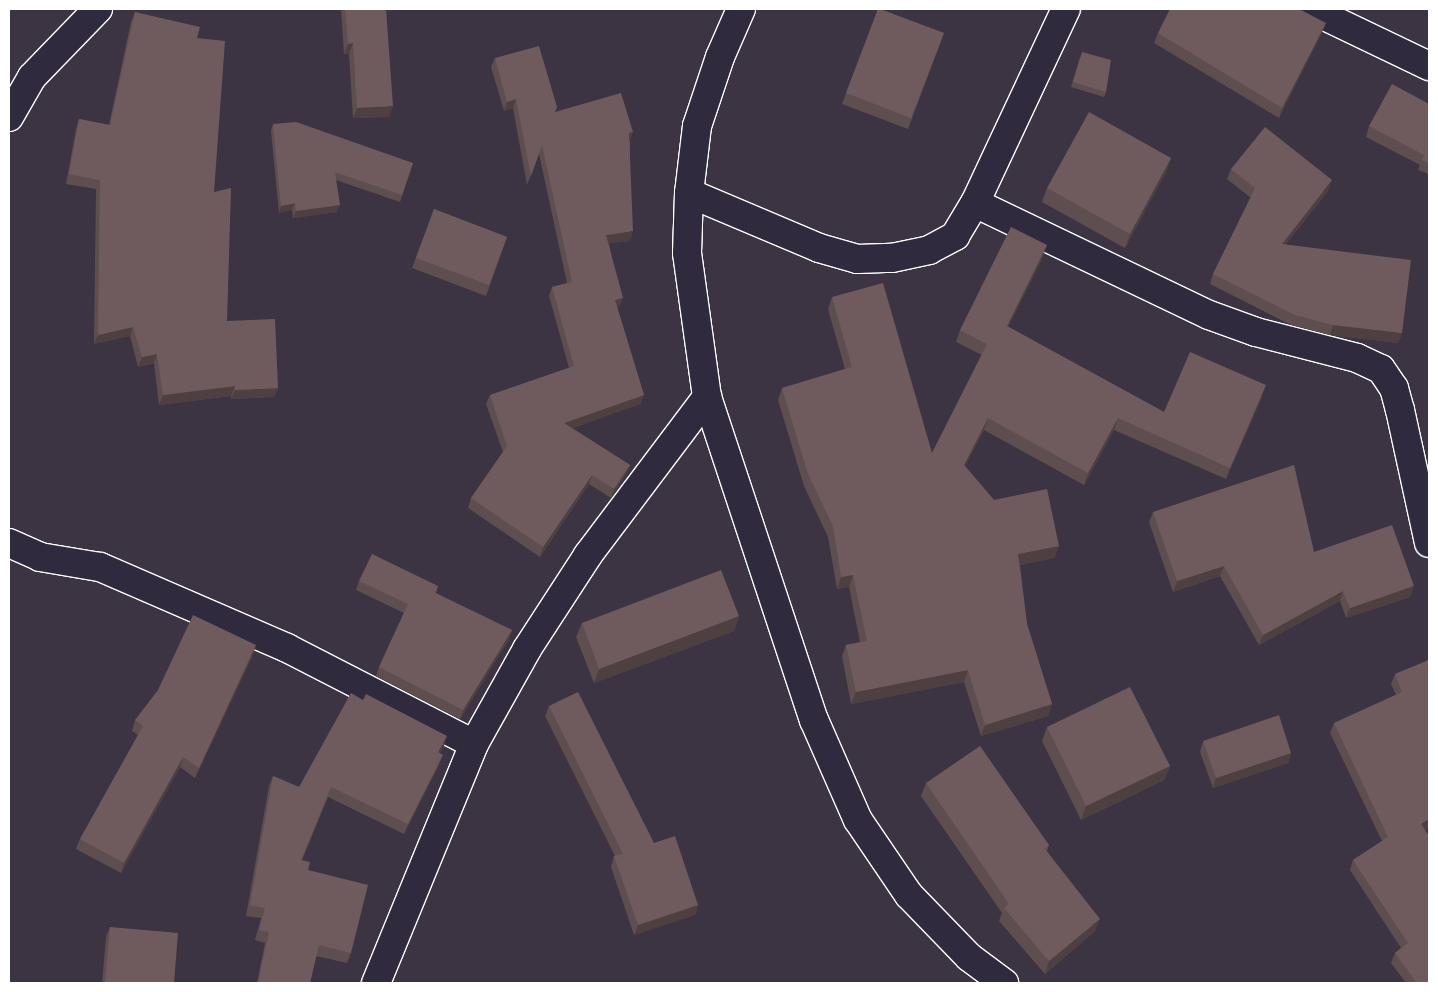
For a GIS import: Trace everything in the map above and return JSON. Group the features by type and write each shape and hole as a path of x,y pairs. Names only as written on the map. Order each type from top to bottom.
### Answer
{"street":[{"path":"9,117 32,77 98,9"},
{"path":"741,9 720,57 697,126 690,193 687,253 707,397 814,720 858,820 908,895 969,957 1004,983"},
{"path":"690,193 819,248 857,259 892,258 929,250 954,236 975,203 1066,9"},
{"path":"1310,9 1429,66"},
{"path":"975,203 1209,315 1256,332 1356,358 1381,369 1394,388 1429,543"},
{"path":"376,983 474,744 526,649 588,555 707,397"},
{"path":"9,543 40,557 109,571 287,648 474,744"}],"building":[{"path":"345,9 386,9 393,106 357,108 353,43 348,44"},
{"path":"878,9 944,33 911,118 846,93"},
{"path":"1170,9 1299,9 1326,23 1282,108 1158,33"},
{"path":"135,12 200,27 197,38 225,41 214,192 231,188 227,321 275,319 278,388 235,390 235,386 163,395 157,354 142,357 133,327 98,335 100,180 69,174 79,119 110,125"},
{"path":"539,46 557,107 555,112 621,93 633,132 629,133 633,231 606,235 623,298 615,300 644,395 564,423 630,465 614,489 592,475 543,547 471,498 507,446 490,395 574,366 552,287 572,282 542,145 531,176 516,99 507,102 495,58"},
{"path":"1082,52 1111,60 1106,92 1073,82"},
{"path":"1392,84 1429,104 1429,163 1422,160 1424,155 1369,126"},
{"path":"1089,112 1171,158 1130,234 1047,188"},
{"path":"296,122 413,163 402,195 335,172 340,205 296,211 295,203 281,206 273,124"},
{"path":"1265,127 1332,180 1282,244 1411,260 1402,333 1333,325 1295,315 1213,274 1255,188 1231,169"},
{"path":"434,209 507,237 489,285 416,258"},
{"path":"1011,227 1047,245 1007,326 1164,412 1190,352 1266,385 1230,468 1118,418 1088,473 988,418 964,465 994,500 1047,489 1059,546 1018,554 1027,624 1052,704 985,725 968,670 856,692 846,645 867,641 853,575 841,577 833,526 808,474 782,388 852,367 832,297 883,283 932,453 987,344 960,330"},
{"path":"1294,465 1314,552 1392,525 1414,586 1350,608 1343,591 1263,635 1224,566 1177,581 1153,512"},
{"path":"372,554 438,586 435,593 512,630 463,710 379,667 408,604 359,581"},
{"path":"721,570 739,616 599,669 582,623"},
{"path":"193,615 256,645 199,768 183,757 124,863 80,839 143,726 135,720 158,690"},
{"path":"1429,660 1429,819 1421,824 1429,836 1429,983 1417,983 1395,953 1408,943 1353,860 1388,837 1334,723 1402,692 1395,674"},
{"path":"1130,687 1170,766 1086,806 1047,727"},
{"path":"578,692 654,843 675,836 698,905 638,925 614,856 623,854 549,706"},
{"path":"351,693 363,700 366,694 447,736 438,752 443,755 408,824 331,787 301,860 310,862 308,870 368,885 351,953 319,945 310,983 258,983 269,932 259,930 265,908 250,905 273,776 299,787"},
{"path":"1279,715 1291,753 1216,778 1203,741"},
{"path":"980,746 1049,845 1045,849 1100,919 1049,961 1004,908 1009,904 926,783"},
{"path":"110,927 178,933 174,983 105,983"}]}
